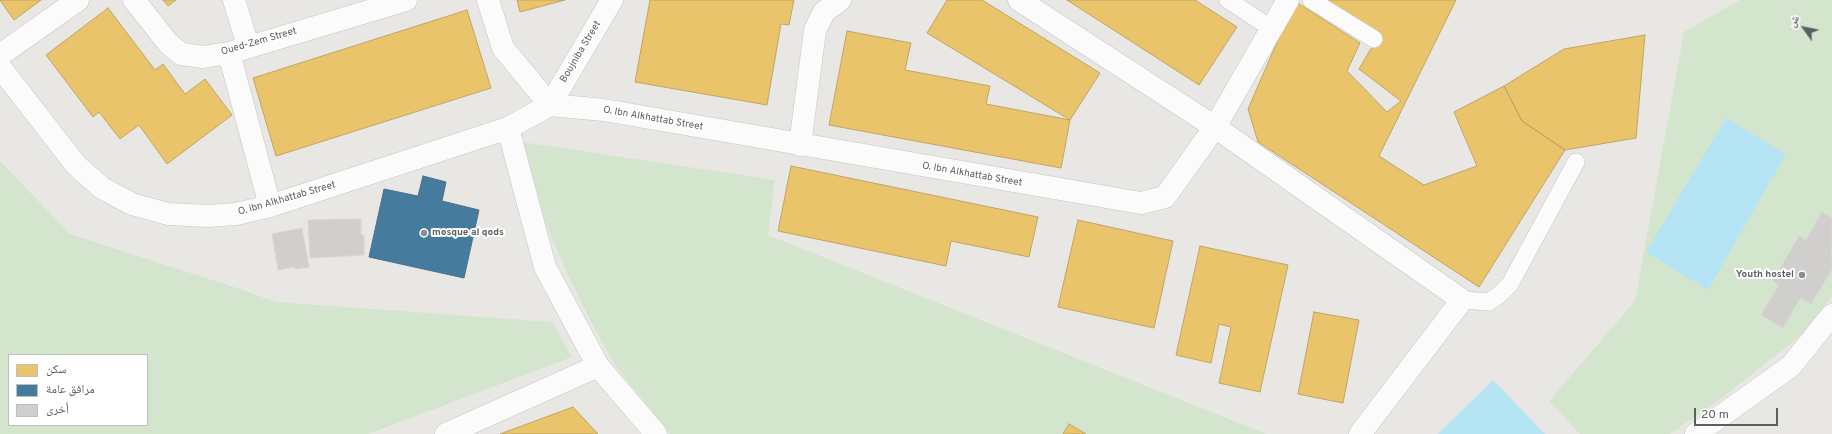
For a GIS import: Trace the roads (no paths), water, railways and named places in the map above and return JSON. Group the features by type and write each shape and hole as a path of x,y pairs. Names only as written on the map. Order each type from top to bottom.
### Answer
{"street":[{"path":"0,55 78,0"},
{"name":"Oued-Zem Street","path":"134,0 168,42 181,54 203,57 239,49 360,6 406,0"},
{"path":"234,0 239,49 270,206"},
{"path":"488,0 503,48 550,105"},
{"name":"Boujniba Street","path":"550,105 612,0"},
{"path":"800,145 816,30 824,12 840,0"},
{"path":"1020,0 1214,127 1462,300 1360,434"},
{"name":"O. Ibn Alkhattab Street","path":"550,105 604,110 1141,203 1165,197 1214,127 1288,0"},
{"name":"O. ibn Alkhattab Street","path":"0,67 76,165 102,188 126,201 168,214 208,216 236,214 270,206 508,128 550,105"},
{"path":"508,128 545,267 598,366 656,434"},
{"path":"1696,434 1791,366 1832,315"},
{"path":"446,434 598,366"}],"lane":[{"path":"1228,0 1272,29"},
{"path":"1311,0 1374,39"},
{"path":"1462,300 1489,302 1510,284 1576,162"}],"water":[{"path":"1726,118 1786,154 1708,290 1646,252"},
{"path":"1493,380 1545,434 1438,434"}],"place":[{"name":"mosque al qods","path":"424,233"},
{"name":"Youth hostel","path":"1802,275"}]}
